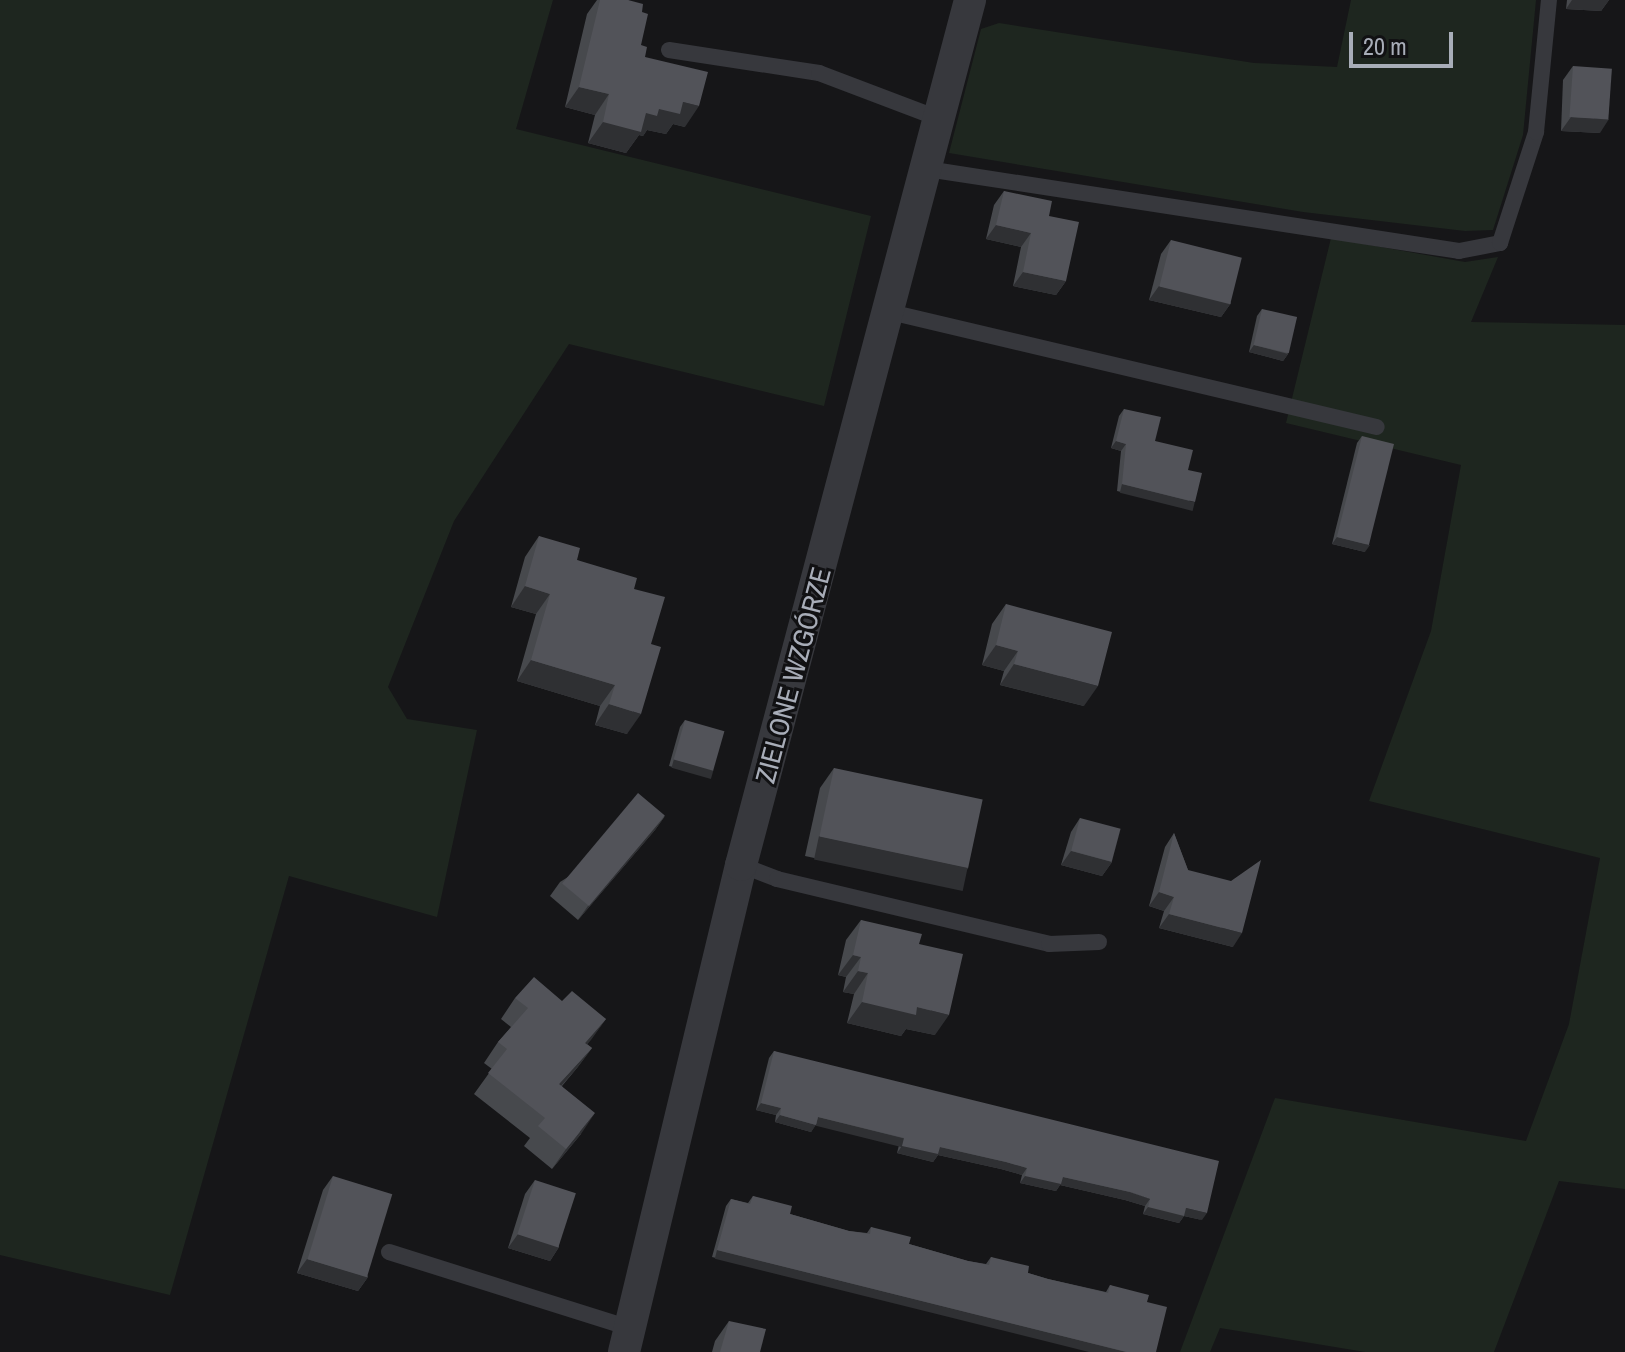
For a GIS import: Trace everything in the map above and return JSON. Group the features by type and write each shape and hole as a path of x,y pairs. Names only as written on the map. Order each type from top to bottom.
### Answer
{"street":[{"name":"ZIELONE WZGÓRZE","path":"627,1340 741,865 890,312 970,0"}],"lane":[{"path":"927,169 1459,251 1500,243 1536,132 1549,0"},
{"path":"669,50 819,73 940,119"},
{"path":"890,312 1377,427"},
{"path":"741,865 777,879 1049,944 1099,942"},
{"path":"389,1252 627,1340"}],"shaded area":[{"path":"0,0 553,0 516,129 871,216 824,406 569,344 454,521 388,687 407,719 477,730 437,917 289,876 170,1295 0,1255"},
{"path":"1351,0 1536,0 1523,135 1493,230 1465,231 1303,212 949,153 981,29 999,23 1254,63 1337,67"},
{"path":"1331,238 1465,262 1498,257 1471,322 1625,325 1625,1189 1559,1181 1494,1352 1365,1352 1220,1328 1210,1352 1180,1352 1275,1098 1526,1141 1569,1024 1600,858 1369,801 1431,631 1461,465 1286,423"}],"building":[{"path":"600,0 628,0 643,4 642,12 648,14 641,45 647,47 645,57 708,72 699,106 683,102 680,114 659,109 657,116 646,113 641,132 603,122 609,94 579,87"},
{"path":"1573,66 1612,69 1608,120 1569,117"},
{"path":"1004,191 1052,201 1049,216 1079,222 1066,281 1023,272 1031,233 996,225"},
{"path":"1171,240 1242,258 1230,304 1159,287"},
{"path":"1262,309 1297,317 1289,353 1254,345"},
{"path":"1124,409 1161,417 1155,441 1193,450 1188,470 1202,473 1195,502 1122,484 1126,444 1116,441"},
{"path":"1362,436 1394,444 1369,545 1337,537"},
{"path":"539,536 580,548 577,560 637,578 634,589 665,597 651,644 661,647 641,714 609,704 615,685 531,660 550,594 525,586"},
{"path":"1006,604 1112,632 1098,686 1014,664 1018,651 996,645"},
{"path":"685,720 724,731 713,771 674,759"},
{"path":"834,768 983,800 968,868 819,836"},
{"path":"638,793 665,815 589,906 562,883"},
{"path":"1080,818 1121,829 1112,862 1071,851"},
{"path":"1174,833 1188,870 1231,881 1261,860 1242,933 1169,914 1174,897 1159,892"},
{"path":"861,920 922,934 919,944 963,954 949,1015 917,1007 916,1015 862,1002 868,973 858,971 861,957 853,955"},
{"path":"534,977 562,1001 572,991 606,1019 585,1043 592,1048 559,1084 595,1113 566,1149 538,1126 545,1118 488,1073 507,1049 498,1042 528,1008 515,998"},
{"path":"774,1051 1219,1161 1207,1213 1186,1208 1184,1216 1148,1207 1150,1199 1130,1192 1063,1177 1061,1184 1025,1176 1027,1168 1006,1162 940,1147 938,1154 902,1146 904,1138 818,1117 816,1125 780,1115 781,1108 761,1103"},
{"path":"333,1176 392,1194 367,1277 308,1259"},
{"path":"535,1180 576,1193 558,1247 517,1234"},
{"path":"753,1196 792,1206 790,1214 849,1231 870,1234 871,1227 911,1237 909,1244 968,1261 989,1265 991,1257 1029,1266 1028,1273 1048,1279 1108,1293 1110,1285 1149,1295 1147,1302 1167,1307 1156,1352 1127,1352 717,1250 731,1199 750,1204"},
{"path":"729,1321 766,1329 760,1352 720,1352"}]}
